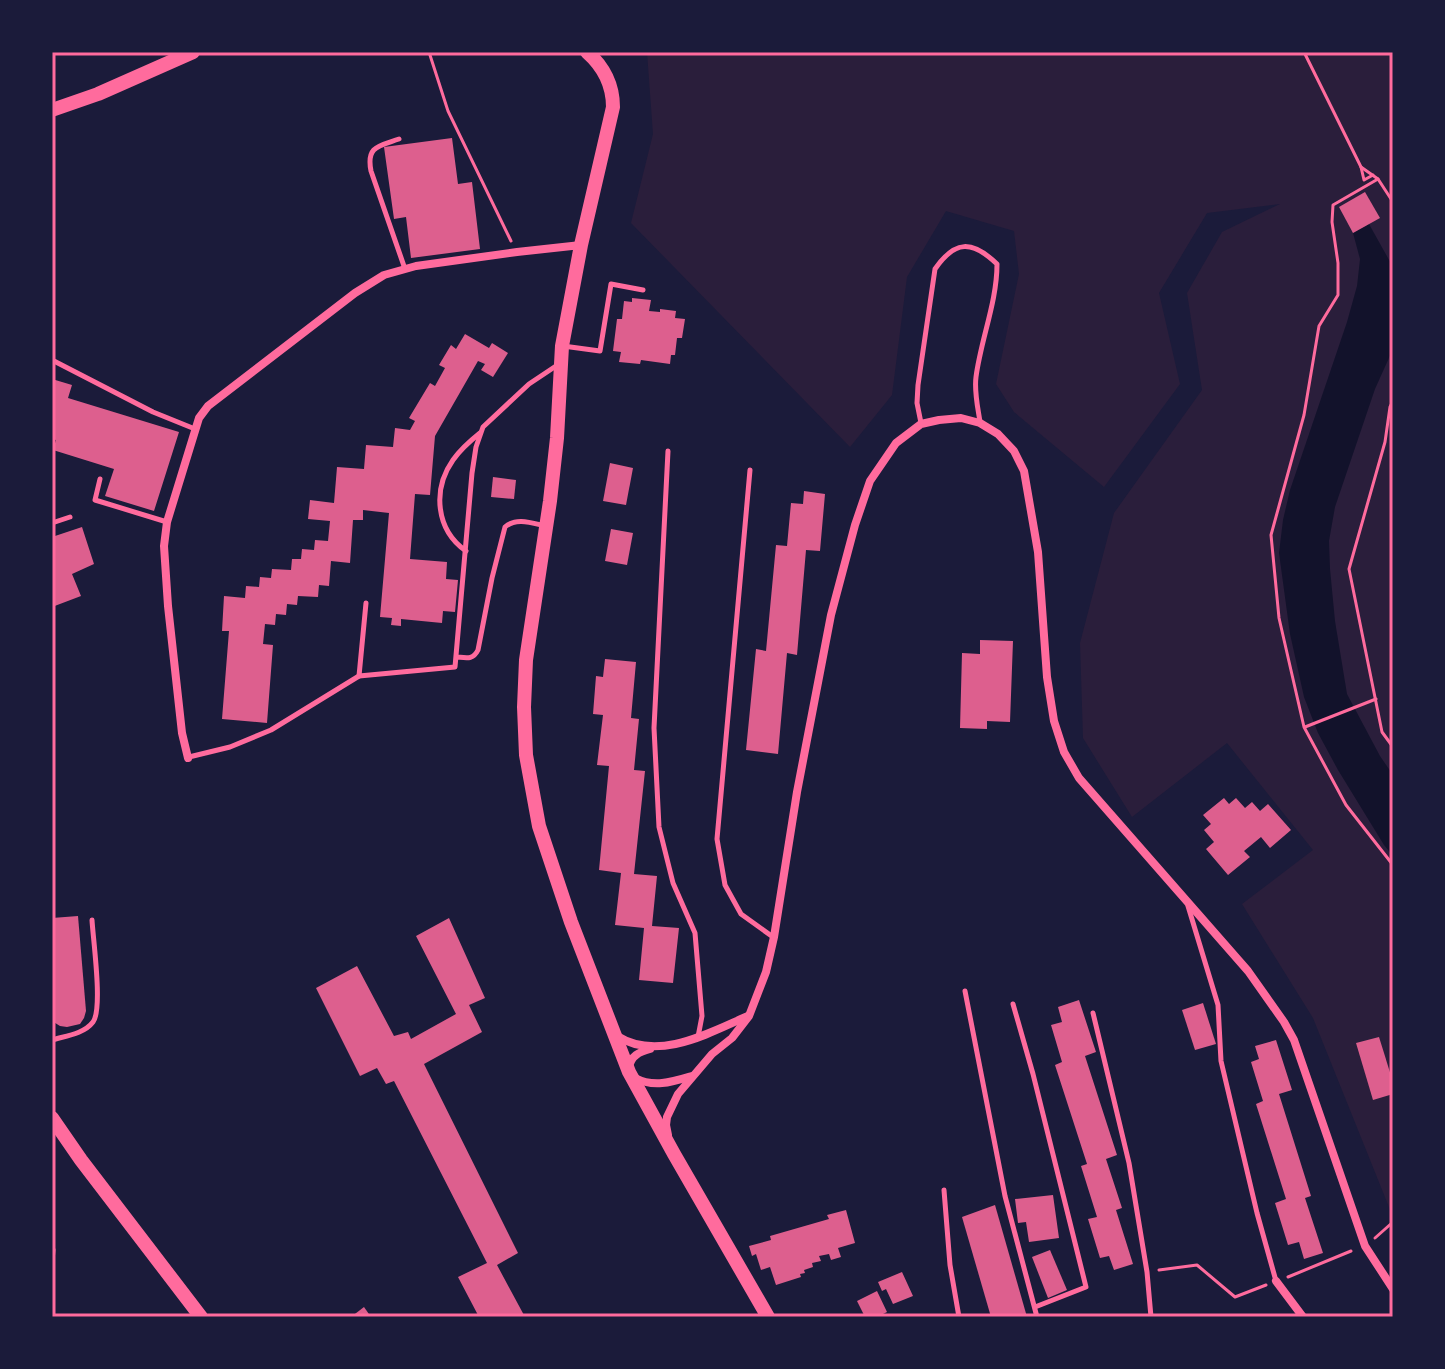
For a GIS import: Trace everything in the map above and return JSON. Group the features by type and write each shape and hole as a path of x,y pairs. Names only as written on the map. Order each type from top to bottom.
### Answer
{"street":[{"path":"52,110 98,94 193,52"},
{"path":"587,52 606,75 612,90 613,107 581,245 562,346 557,438 526,660 526,755 539,826 571,922 629,1072 768,1317"},
{"path":"188,758 182,733 164,546 167,522 195,429 208,406 355,293 384,275 405,269 581,245"},
{"path":"674,1154 666,1125 678,1094 749,1016 766,972 831,615 870,481 896,443 921,424 961,418 980,423 998,434 1014,451 1024,471 1038,552 1047,677 1054,721 1064,752 1079,778 1248,971 1294,1040 1365,1246 1393,1289"},
{"path":"629,1072 635,1055 655,1047 698,1038 749,1016"},
{"path":"615,1035 636,1045 655,1047"},
{"path":"629,1072 651,1084 692,1076"},
{"path":"52,1118 201,1317"},
{"path":"1276,1281 1303,1317"}],"lane":[{"path":"399,139 375,148 369,162 405,269"},
{"path":"921,424 918,385 935,269 945,254 957,247 973,247 997,264 997,280 976,378 980,423"},
{"path":"562,346 600,351 611,284 643,290"},
{"path":"52,360 195,429"},
{"path":"466,551 458,546 445,528 440,511 446,472 454,458 483,427 529,384 560,363"},
{"path":"188,758 230,747 271,730 359,676 455,667 472,473 480,432"},
{"path":"668,451 654,728 659,827 673,883 695,933 702,1016 698,1038"},
{"path":"750,470 717,839 725,885 741,914 774,937"},
{"path":"100,479 95,500 167,522"},
{"path":"52,523 70,517"},
{"path":"457,657 472,658 478,650 505,527 516,521 546,526"},
{"path":"359,676 366,603"},
{"path":"1186,901 1218,1005 1221,1061 1276,1281"},
{"path":"52,1040 82,1031 92,1024 96,1016 92,920"},
{"path":"965,991 1005,1196 1037,1317"},
{"path":"1013,1004 1086,1287 1035,1307"},
{"path":"1093,1013 1129,1163 1147,1272 1151,1317"},
{"path":"944,1190 950,1265 959,1317"},
{"path":"52,1261 53,1250"}],"path":[{"path":"429,52 448,111 517,252"},
{"path":"1304,52 1361,167 1364,180 1373,175"},
{"path":"1361,167 1378,179 1393,202"},
{"path":"1378,179 1333,205 1338,295 1319,326 1304,415 1271,535 1279,618 1304,727 1346,805 1393,865"},
{"path":"1393,401 1385,442 1349,569 1382,732 1393,747"},
{"path":"1304,727 1376,699"},
{"path":"1147,1272 1197,1265 1235,1297 1365,1246 1393,1222"}],"shaded area":[{"path":"647,52 1393,52 1393,1217 1313,1018 1242,904 1313,850 1227,743 1132,817 1083,738 1080,643 1114,513 1202,390 1187,293 1222,232 1280,204 1207,213 1159,293 1180,384 1104,487 1014,412 996,384 1019,274 1014,231 946,211 907,277 892,395 850,447 631,223 653,134"},
{"path":"1369,224 1393,267 1393,349 1375,389 1335,507 1329,541 1330,569 1347,694 1393,775 1393,856 1338,770 1318,733 1304,697 1290,634 1279,553 1290,490 1357,286 1360,259 1353,233"}],"building":[{"path":"452,138 458,184 472,182 480,249 411,258 406,217 394,219 384,147"},
{"path":"1365,192 1380,218 1353,233 1339,207"},
{"path":"632,298 651,300 649,311 676,311 675,318 685,319 682,338 677,338 675,355 671,355 670,364 641,360 640,364 619,362 621,352 613,351 617,319 622,319 624,301 632,302"},
{"path":"465,334 489,348 492,343 508,353 493,377 481,370 485,364 478,361 435,436 430,495 415,494 410,559 447,562 446,579 458,580 455,612 443,611 442,623 401,619 401,626 391,625 392,618 380,617 389,513 363,510 363,520 353,520 350,563 331,561 329,586 319,585 318,597 298,596 297,605 287,604 286,615 276,614 275,625 265,624 263,644 273,645 267,723 222,719 229,631 222,631 224,596 245,598 246,586 259,587 260,577 271,578 272,569 291,570 292,559 301,559 302,549 314,550 315,540 328,541 330,521 308,519 310,500 334,503 337,467 364,469 366,445 393,447 395,428 410,430 415,421 409,418 430,383 435,386 445,368 439,365 451,345 456,349"},
{"path":"52,379 72,385 68,398 179,432 154,511 105,496 114,469 53,450 56,440 52,439"},
{"path":"610,463 633,468 626,505 603,501"},
{"path":"493,477 516,480 514,499 491,497"},
{"path":"804,491 825,494 820,551 806,550 797,655 787,653 778,754 746,750 756,649 766,651 776,545 787,546 791,503 803,504"},
{"path":"82,527 94,564 72,574 81,596 52,607 52,537"},
{"path":"611,529 633,533 627,565 605,561"},
{"path":"980,640 1013,641 1010,722 987,721 987,729 960,728 962,653 980,654"},
{"path":"605,659 636,662 631,718 639,719 634,770 645,771 634,874 657,876 652,926 679,928 673,983 639,980 644,928 615,925 621,873 599,870 609,766 597,765 603,715 593,714 596,676 603,677"},
{"path":"1224,798 1229,804 1236,798 1245,808 1252,802 1260,811 1268,804 1291,830 1270,848 1261,837 1244,851 1250,857 1228,875 1206,849 1214,842 1204,830 1211,824 1203,815"},
{"path":"78,916 86,1011 80,1024 67,1027 52,1021 52,918"},
{"path":"449,918 485,998 469,1005 482,1032 424,1064 518,1253 497,1265 525,1317 479,1317 458,1277 487,1263 394,1081 386,1084 377,1068 360,1076 316,988 357,966 394,1036 408,1032 411,1039 456,1014 416,936"},
{"path":"1079,1000 1096,1052 1085,1056 1117,1155 1106,1159 1122,1208 1116,1210 1133,1264 1114,1270 1109,1256 1100,1258 1088,1219 1097,1217 1081,1166 1087,1164 1055,1065 1062,1062 1051,1025 1062,1022 1058,1007"},
{"path":"1203,1003 1216,1044 1195,1050 1182,1010"},
{"path":"1379,1037 1393,1082 1393,1094 1373,1100 1356,1043"},
{"path":"1276,1040 1292,1090 1279,1094 1311,1196 1305,1198 1323,1253 1304,1259 1299,1242 1288,1245 1275,1203 1286,1199 1256,1104 1263,1101 1251,1062 1259,1059 1255,1046"},
{"path":"1053,1195 1059,1238 1029,1242 1026,1222 1018,1223 1015,1199"},
{"path":"995,1205 1027,1317 991,1317 962,1217"},
{"path":"846,1210 855,1243 838,1248 841,1257 831,1260 829,1254 819,1256 821,1261 812,1263 813,1267 804,1270 801,1277 776,1285 770,1267 761,1270 756,1254 752,1256 749,1246 771,1240 770,1236 829,1219 827,1215"},
{"path":"1050,1250 1067,1290 1048,1298 1032,1257"},
{"path":"902,1272 913,1296 893,1304 886,1289 882,1291 878,1282"},
{"path":"877,1291 887,1312 883,1314 884,1317 865,1317 857,1301"},
{"path":"364,1307 371,1317 351,1317"}]}
